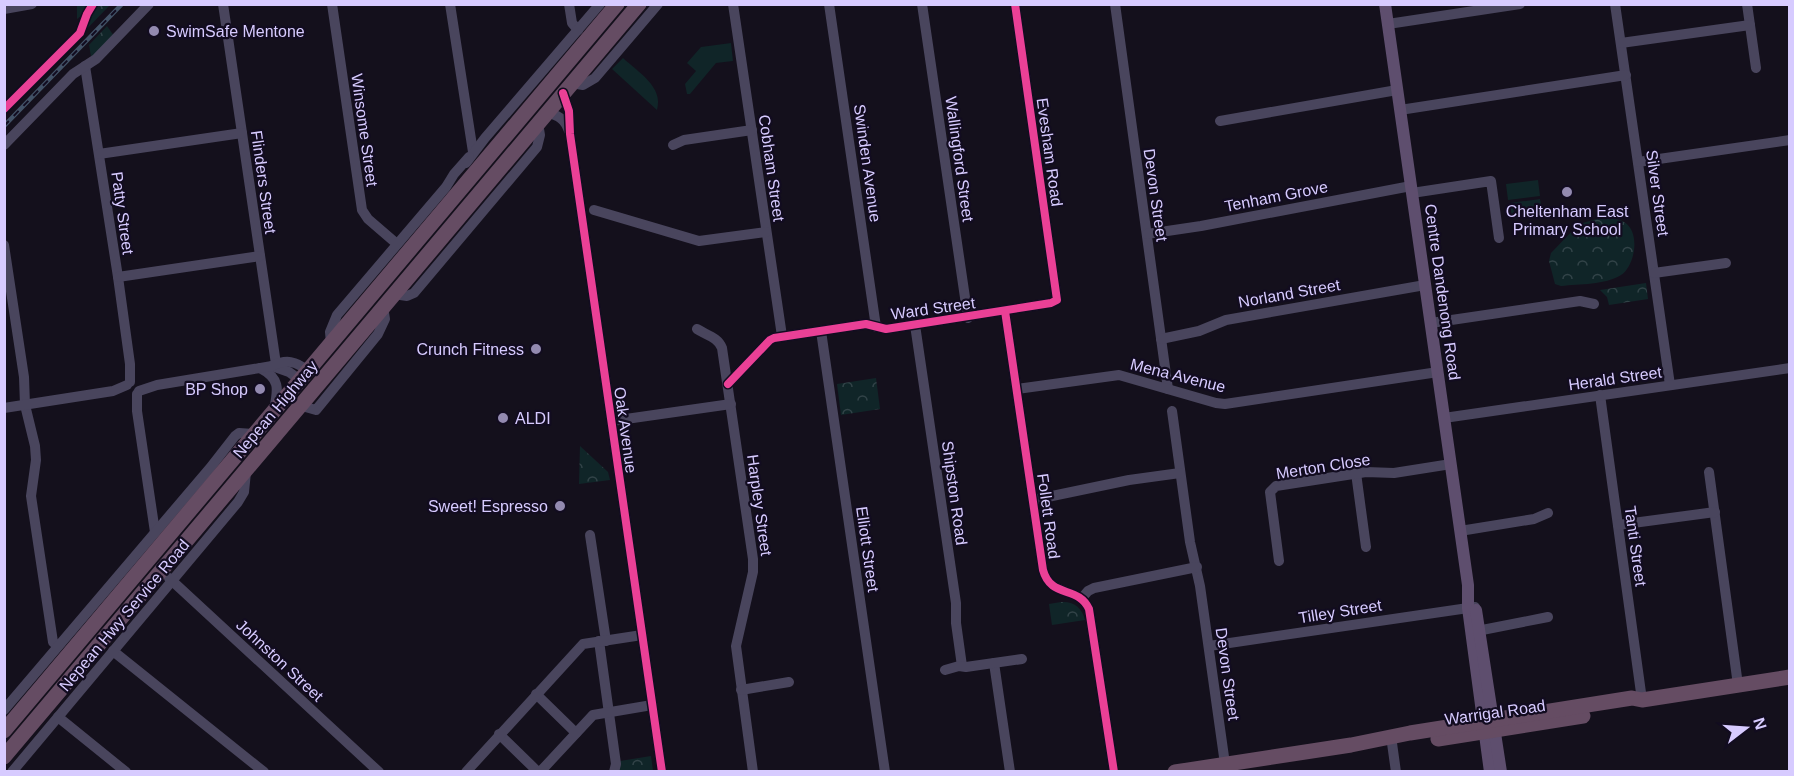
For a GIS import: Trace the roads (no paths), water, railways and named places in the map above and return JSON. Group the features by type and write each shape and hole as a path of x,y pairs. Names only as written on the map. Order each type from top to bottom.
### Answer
{"highway":[{"name":"Nepean Highway","path":"4,731 617,4"},
{"name":"Nepean Highway","path":"4,757 167,576 246,472 475,197 572,87 584,69 639,4"},
{"path":"571,58 584,69"},
{"path":"398,264 411,274"},
{"path":"304,375 319,385"},
{"path":"253,435 265,449"},
{"name":"Warrigal Road","path":"1174,771 1489,726 1614,711 1634,706 1642,700 1790,676"}],"main road":[{"name":"Centre Dandenong Road","path":"1385,4 1476,631 1489,726 1490,771"},
{"name":"Centre Dandenong Road","path":"1489,726 1501,771"}],"street":[{"path":"4,9 32,4"},
{"path":"4,145 73,74 98,57 149,4"},
{"name":"Flinders Street","path":"223,4 274,365"},
{"name":"Winsome Street","path":"332,4 362,210 368,219 397,244"},
{"path":"450,4 470,132 471,154 466,163 465,184"},
{"path":"569,4 572,23 578,30"},
{"path":"331,343 330,332 334,319 446,187 452,176 600,4"},
{"path":"572,87 587,84 595,78 658,4"},
{"name":"Cobham Street","path":"733,4 782,336"},
{"name":"Swinden Avenue","path":"830,4 876,327"},
{"name":"Wallingford Street","path":"922,4 968,318"},
{"name":"Evesham Road","path":"1015,4 1057,297 1054,302"},
{"name":"Devon Street","path":"1115,4 1168,389"},
{"path":"1388,24 1520,4"},
{"name":"Silver Street","path":"1616,4 1670,385"},
{"path":"1747,4 1756,68"},
{"path":"1621,43 1750,25"},
{"name":"Patty Street","path":"86,66 154,534"},
{"path":"1400,110 1626,75"},
{"name":"Oak Avenue","path":"572,87 569,111 570,134 662,771"},
{"path":"1220,121 1397,90"},
{"path":"394,294 407,296 414,293 537,147 543,118 560,117 566,122 570,134"},
{"path":"673,145 684,140 752,130"},
{"path":"470,132 477,139 507,134"},
{"path":"99,154 242,133"},
{"path":"1638,162 1789,144"},
{"name":"Tenham Grove","path":"1147,234 1412,189 1491,181 1499,238"},
{"path":"474,221 475,197"},
{"path":"594,210 699,241 766,232"},
{"path":"4,245 36,460 31,496 53,642 58,646"},
{"path":"118,277 260,256"},
{"path":"1654,273 1726,263"},
{"name":"Norland Street","path":"1161,339 1194,333 1226,320 1425,285"},
{"path":"1431,323 1580,301 1594,304"},
{"name":"Ward Street","path":"728,384 770,340 782,336 866,324 886,329 968,318 1054,302"},
{"path":"302,406 316,410 378,334 385,319 383,307"},
{"name":"Follett Road","path":"1005,311 1043,570 1046,579 1053,587 1082,598"},
{"name":"Shipston Road","path":"915,325 956,603 956,623 962,666"},
{"name":"Harpley Street","path":"697,328 721,344 754,564 736,646 753,771"},
{"name":"Elliott Street","path":"821,331 885,771"},
{"path":"4,408 274,365 289,372 304,375"},
{"path":"259,368 271,374 277,384 274,410"},
{"name":"Herald Street","path":"1444,418 1790,368"},
{"name":"Mena Avenue","path":"1017,389 1119,375 1225,404 1438,372"},
{"name":"Tanti Street","path":"1600,395 1642,700"},
{"path":"612,421 731,404"},
{"name":"Devon Street","path":"1172,411 1190,542 1197,567 1226,764"},
{"name":"Nepean Hwy Service Road","path":"4,710 154,534 233,437 239,433 253,435"},
{"name":"Merton Close","path":"1279,561 1270,492 1272,488 1356,473 1394,473 1451,464"},
{"path":"1709,472 1738,685"},
{"path":"1033,500 1129,480 1180,473"},
{"path":"1356,473 1366,547"},
{"path":"1618,525 1715,512"},
{"path":"1460,531 1534,519 1548,513"},
{"path":"153,555 154,534"},
{"path":"590,535 615,770"},
{"path":"1114,771 1091,615 1082,598 1094,588 1197,567"},
{"name":"Nepean Hwy Service Road","path":"12,771 114,651 167,576"},
{"name":"Johnston Street","path":"167,576 379,771"},
{"name":"Tilley Street","path":"1209,646 1472,607"},
{"path":"1476,631 1548,617"},
{"path":"466,771 583,644 642,635"},
{"path":"114,651 264,771"},
{"path":"945,670 1022,659"},
{"path":"994,663 1010,771"},
{"path":"741,690 789,682"},
{"path":"536,694 576,733"},
{"path":"499,734 539,771 593,715 652,705"},
{"path":"58,717 126,771"},
{"path":"1391,740 1396,771"}],"railway":[{"path":"4,126 122,4"}],"place":[{"name":"SwimSafe Mentone","path":"154,31"},
{"name":"Cheltenham East Primary School","path":"1567,192"},
{"name":"Crunch Fitness","path":"536,349"},
{"name":"BP Shop","path":"260,389"},
{"name":"ALDI","path":"503,418"},
{"name":"Sweet! Espresso","path":"560,506"}]}
